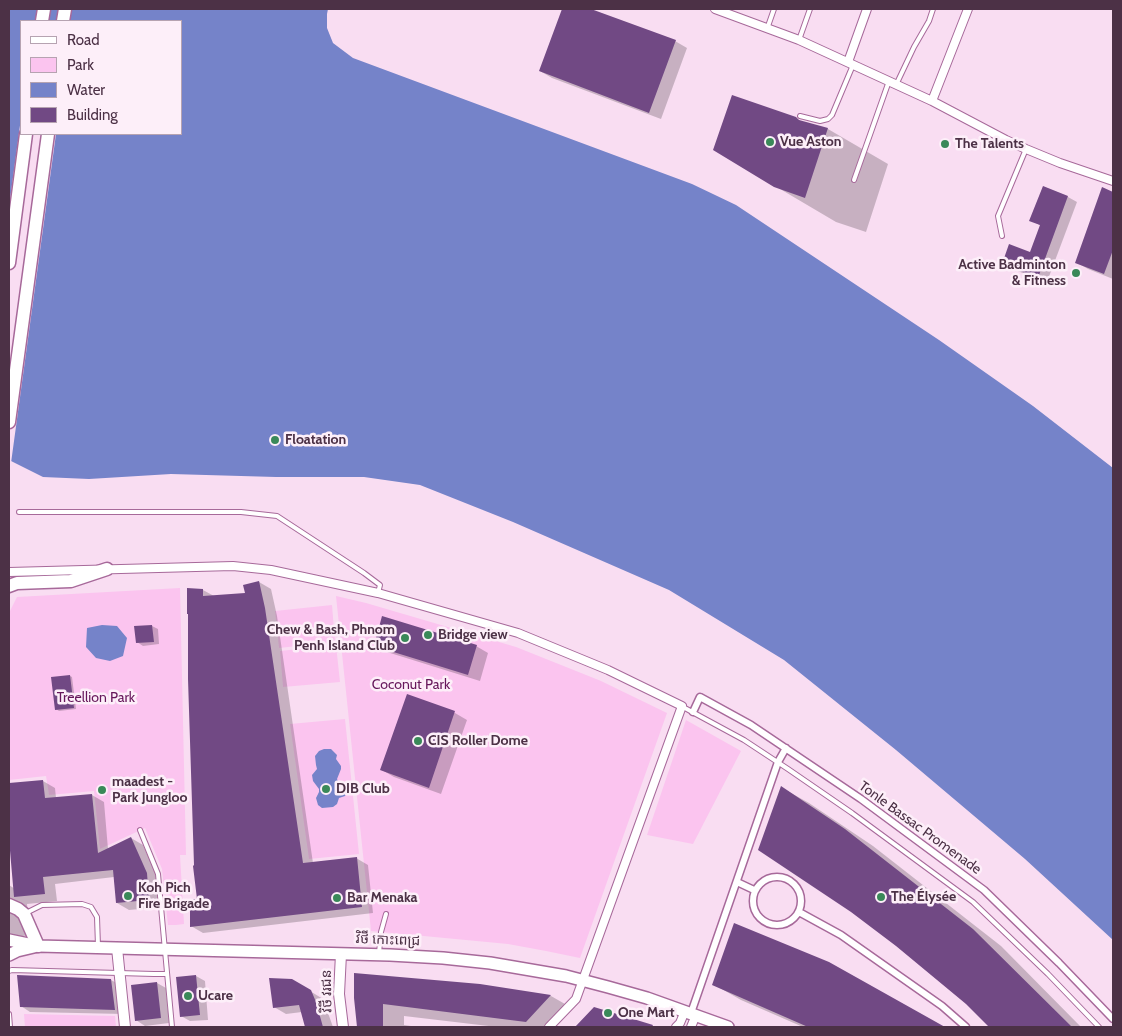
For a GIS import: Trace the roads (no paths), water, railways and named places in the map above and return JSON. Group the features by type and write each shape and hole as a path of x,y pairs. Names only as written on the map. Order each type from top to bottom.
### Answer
{"main road":[{"path":"9,262 26,135"},
{"path":"9,422 48,135"},
{"path":"9,586 16,583 71,581 107,569"},
{"path":"9,905 24,914 38,946"},
{"name":"វិថី កោះពេជ្រ","path":"9,940 38,946 379,954 490,963 583,980 648,998 728,1027"},
{"name":"វិថី កោះពេជ្រ","path":"9,955 16,951 38,946"}],"street":[{"path":"718,9 800,40 932,101 1026,149 1113,181"},
{"path":"851,64 867,9"},
{"path":"932,101 968,9"},
{"path":"9,572 233,566 271,570 378,593 518,633 608,670 682,706 576,999 549,1027"},
{"name":"Tonle Bassac Promenade","path":"693,712 700,697 750,725 861,799 984,890 1113,1019"},
{"path":"676,1027 690,1013 778,762 786,748"},
{"path":"774,876 788,879 798,889 801,903 799,912 786,924 772,925 766,923 756,914 753,908 754,890 767,878 774,876"},
{"path":"736,882 754,890"},
{"path":"799,912 841,935 942,1006 966,1027"},
{"path":"117,948 125,1027"},
{"name":"វិថី វរជន","path":"340,954 339,994 343,1027"},
{"path":"690,1013 691,1027"}],"lane":[{"path":"767,29 774,9"},
{"path":"800,40 810,9"},
{"path":"854,180 892,83 929,21 933,9"},
{"path":"800,116 820,121 828,119 832,115 851,64"},
{"path":"1002,236 998,216 1026,149"},
{"path":"19,512 241,512 277,516 380,585 378,593"},
{"path":"682,706 744,740 778,762 852,812 973,902 1048,974 1099,1027"},
{"path":"140,830 158,874 172,1027"},
{"path":"24,914 42,905 82,904 91,907 97,917 98,947"},
{"path":"379,954 381,932 386,914"},
{"path":"10,969 167,974"},
{"path":"9,1014 10,1027"}],"water":[{"path":"9,9 328,9 327,28 333,43 353,58 692,184 736,205 939,340 1033,406 1113,468 1113,940 1025,859 896,750 784,660 669,590 513,522 420,485 364,477 171,474 89,479 43,477 9,460"},
{"path":"102,625 117,626 127,638 123,656 110,661 96,658 86,647 87,628"},
{"path":"324,749 331,749 337,755 336,759 341,769 337,779 339,784 347,787 347,792 345,796 339,798 337,804 333,807 322,808 318,805 316,798 319,789 313,781 312,775 317,769 315,756"}],"place":[{"name":"Vue Aston","path":"770,142"},
{"name":"The Talents","path":"945,144"},
{"name":"Active Badminton & Fitness","path":"1076,273"},
{"name":"Floatation","path":"275,440"},
{"name":"Bridge view","path":"428,635"},
{"name":"Chew & Bash, Phnom Penh Island Club","path":"405,638"},
{"name":"CIS Roller Dome","path":"418,741"},
{"name":"DIB Club","path":"326,789"},
{"name":"maadest - Park Jungloo","path":"102,790"},
{"name":"Koh Pich Fire Brigade","path":"128,896"},
{"name":"The Élysée","path":"881,897"},
{"name":"Bar Menaka","path":"337,898"},
{"name":"Ucare","path":"188,996"},
{"name":"One Mart","path":"608,1013"}],"park label":[{"name":"Coconut Park","path":"411,685"},
{"name":"Treellion Park","path":"96,698"}]}
